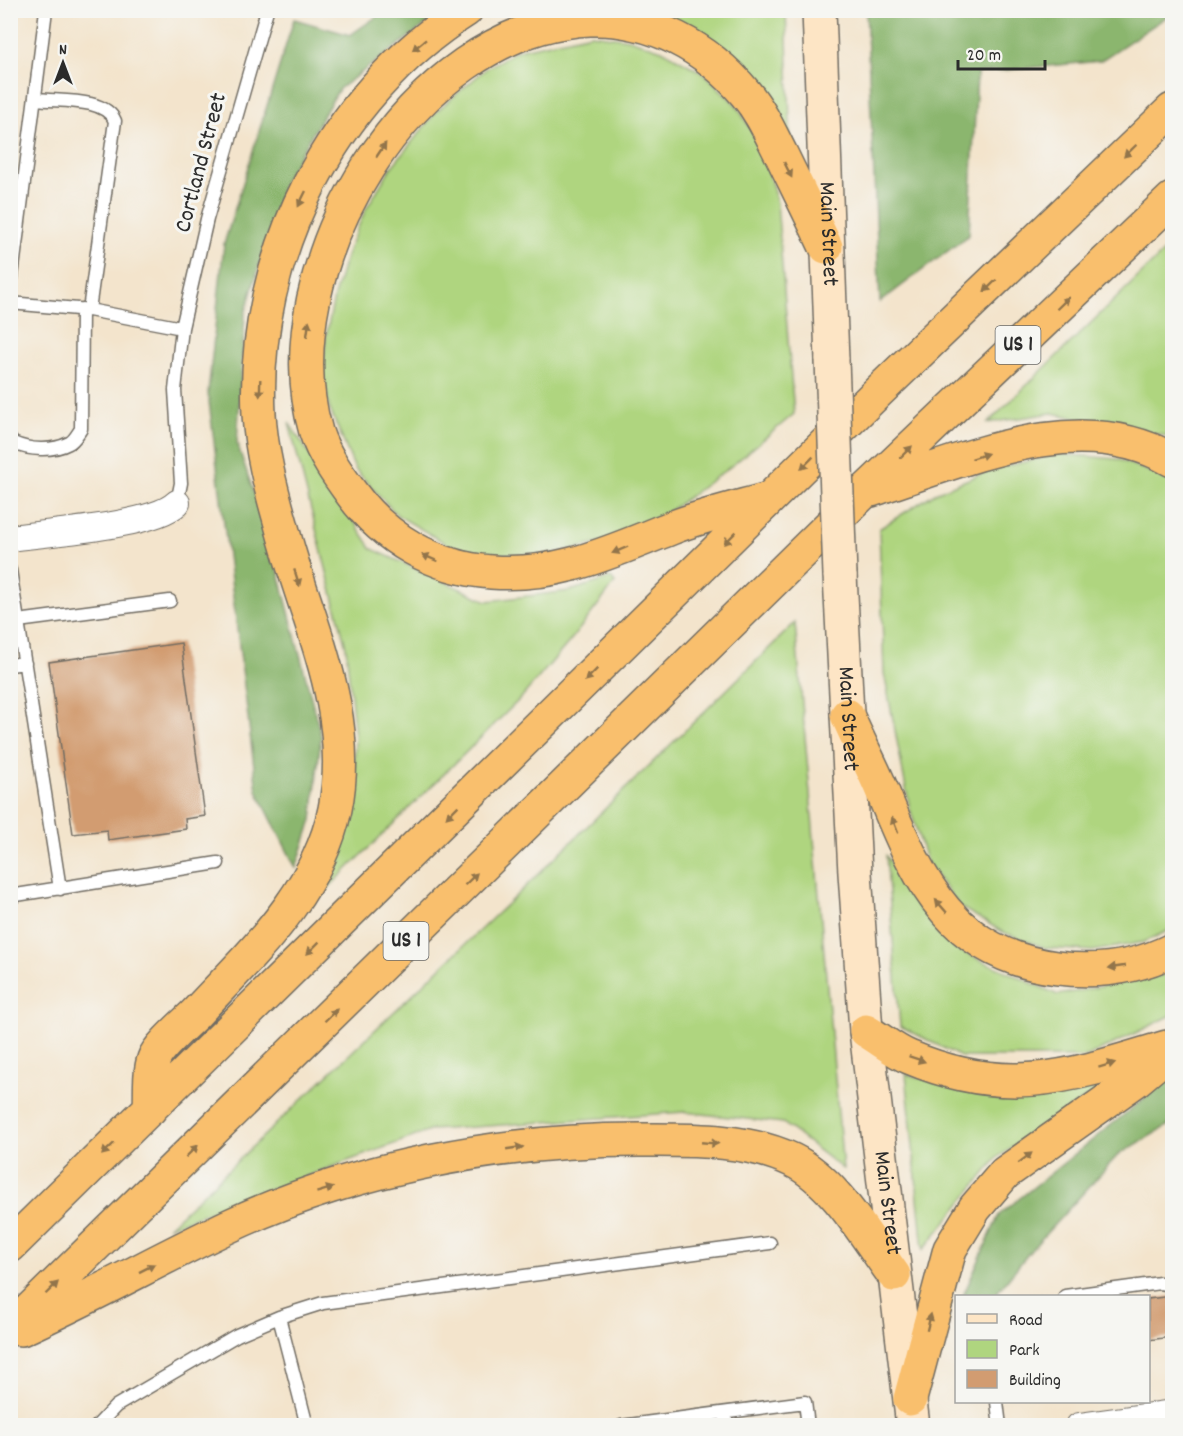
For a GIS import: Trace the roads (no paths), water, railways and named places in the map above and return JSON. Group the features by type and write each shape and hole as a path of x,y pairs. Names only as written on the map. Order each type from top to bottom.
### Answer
{"highway":[{"path":"150,1109 154,1058 266,938 300,895 323,846 335,811 339,776 338,715 281,527 265,461 259,414 263,330 281,251 316,170 355,112 402,59 443,25 466,10"},
{"path":"772,497 674,527 602,558 530,573 488,572 447,564 414,550 386,532 362,508 335,472 317,435 309,398 306,344 310,311 322,266 344,214 377,155 408,116 462,65 491,46 547,24 614,18 647,26 676,37 704,54 747,95 763,117 826,247"},
{"name":"US 1","path":"10,1246 772,497 1173,110"},
{"name":"US 1","path":"10,1329 864,492 1173,199"},
{"path":"864,492 1010,446 1048,439 1088,437 1116,440 1139,446 1173,460"},
{"path":"847,715 920,878 939,905 959,925 988,945 1016,959 1078,970 1116,968 1152,960 1173,950"},
{"path":"866,1031 908,1057 952,1071 988,1079 1025,1081 1081,1073 1173,1046"},
{"path":"912,1412 950,1249 988,1191 1005,1173 1135,1081 1173,1050"},
{"path":"10,1334 95,1295 230,1225 296,1199 365,1178 427,1163 546,1144 682,1140 764,1150 793,1160 820,1179 894,1275"}],"main road":[{"name":"Main Street","path":"819,10 826,247 840,575 866,1031 912,1412"}],"street":[{"path":"10,538 143,519 168,510 177,503"},
{"path":"1079,1425 1173,1413"}],"lane":[{"path":"10,292 37,99 46,10"},
{"name":"Cortland Street","path":"177,503 181,483 175,390 182,328 207,219 267,10"},
{"path":"10,439 13,443 28,449 49,448 71,443 81,429 86,310 114,121 111,113 97,106 37,99"},
{"path":"10,303 86,310 182,328"},
{"path":"10,570 60,889"},
{"path":"18,621 170,601"},
{"path":"10,665 25,663"},
{"path":"10,896 218,863"},
{"path":"97,1425 116,1406 237,1335 279,1317 323,1303 770,1243"},
{"path":"1072,1295 1160,1283 1173,1285"},
{"path":"279,1317 307,1425"},
{"path":"621,1425 726,1419 805,1402 808,1425"},
{"path":"997,1403 1000,1425"}]}
